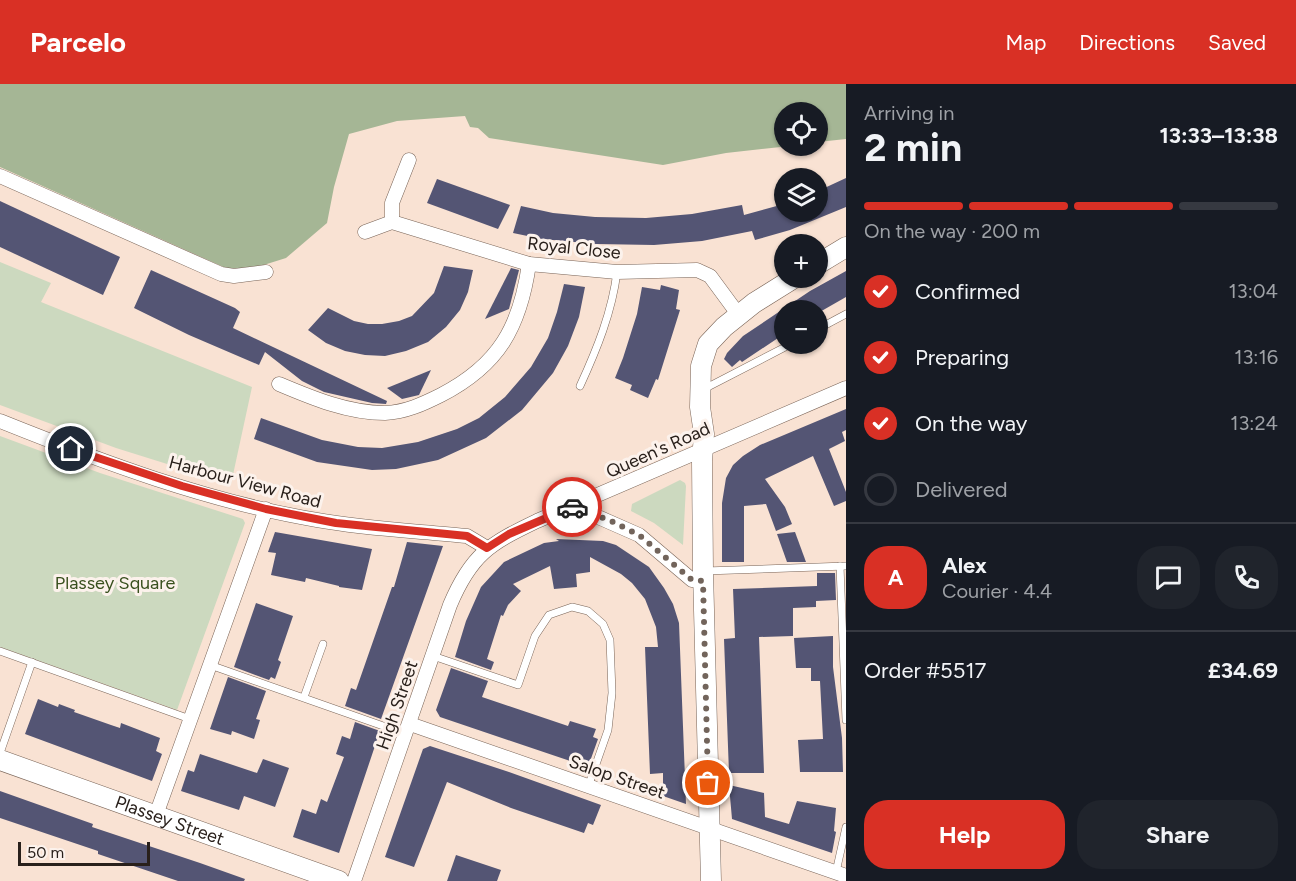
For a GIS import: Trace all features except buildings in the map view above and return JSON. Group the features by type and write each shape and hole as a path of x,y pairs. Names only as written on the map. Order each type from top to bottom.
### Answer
{"street":[{"path":"365,232 392,222 392,203 409,160"},
{"path":"0,176 221,274 234,276 266,272"},
{"name":"Royal Close","path":"392,222 529,264 617,272 697,270 710,276 738,314"},
{"path":"828,258 846,247"},
{"path":"279,384 307,396 364,411 403,412 421,405 469,380 492,357 513,328 525,290 529,264"},
{"path":"711,881 703,576 704,434 699,391 701,366 708,344 738,314 778,288"},
{"name":"Queen's Road","path":"487,548 509,534 846,388"},
{"name":"Harbour View Road","path":"0,421 87,455 227,500 336,523 467,536 487,548"},
{"path":"573,506 639,535 692,580 703,576"},
{"path":"156,815 266,509"},
{"name":"High Street","path":"354,881 457,588 465,574 487,548"},
{"name":"Salop Street","path":"408,729 588,787 841,874"},
{"name":"Plassey Street","path":"0,760 339,881"}],"lane":[{"path":"580,386 598,346 614,294 617,272"},
{"path":"828,324 846,314"},
{"path":"699,391 774,352"},
{"path":"703,576 843,566 846,720"},
{"path":"433,656 518,685 535,636 549,615 572,607 588,611 603,624 610,640 612,693 608,730 588,787"},
{"path":"304,697 323,644"},
{"path":"0,651 190,719"},
{"path":"0,753 32,662"},
{"path":"210,665 408,729"},
{"path":"841,874 846,827"}],"green space":[{"path":"0,84 846,84 846,139 828,141 828,102 774,102 774,148 726,153 663,165 489,138 478,128 470,127 465,116 397,121 349,134 334,187 327,223 286,258 254,268 228,269 0,167"},
{"path":"0,262 51,283 41,302 252,387 231,484 116,448 0,405"},
{"name":"Plassey Square","path":"0,436 100,473 243,519 245,523 177,710 0,647"},
{"path":"680,480 686,486 683,545 654,523 631,511 632,504"}],"way so far":[{"path":"572,507 609,520 639,535 692,580 703,581 708,783"}],"route":[{"path":"71,449 227,500 336,523 467,536 479,541 487,548 509,534 572,507"}]}
